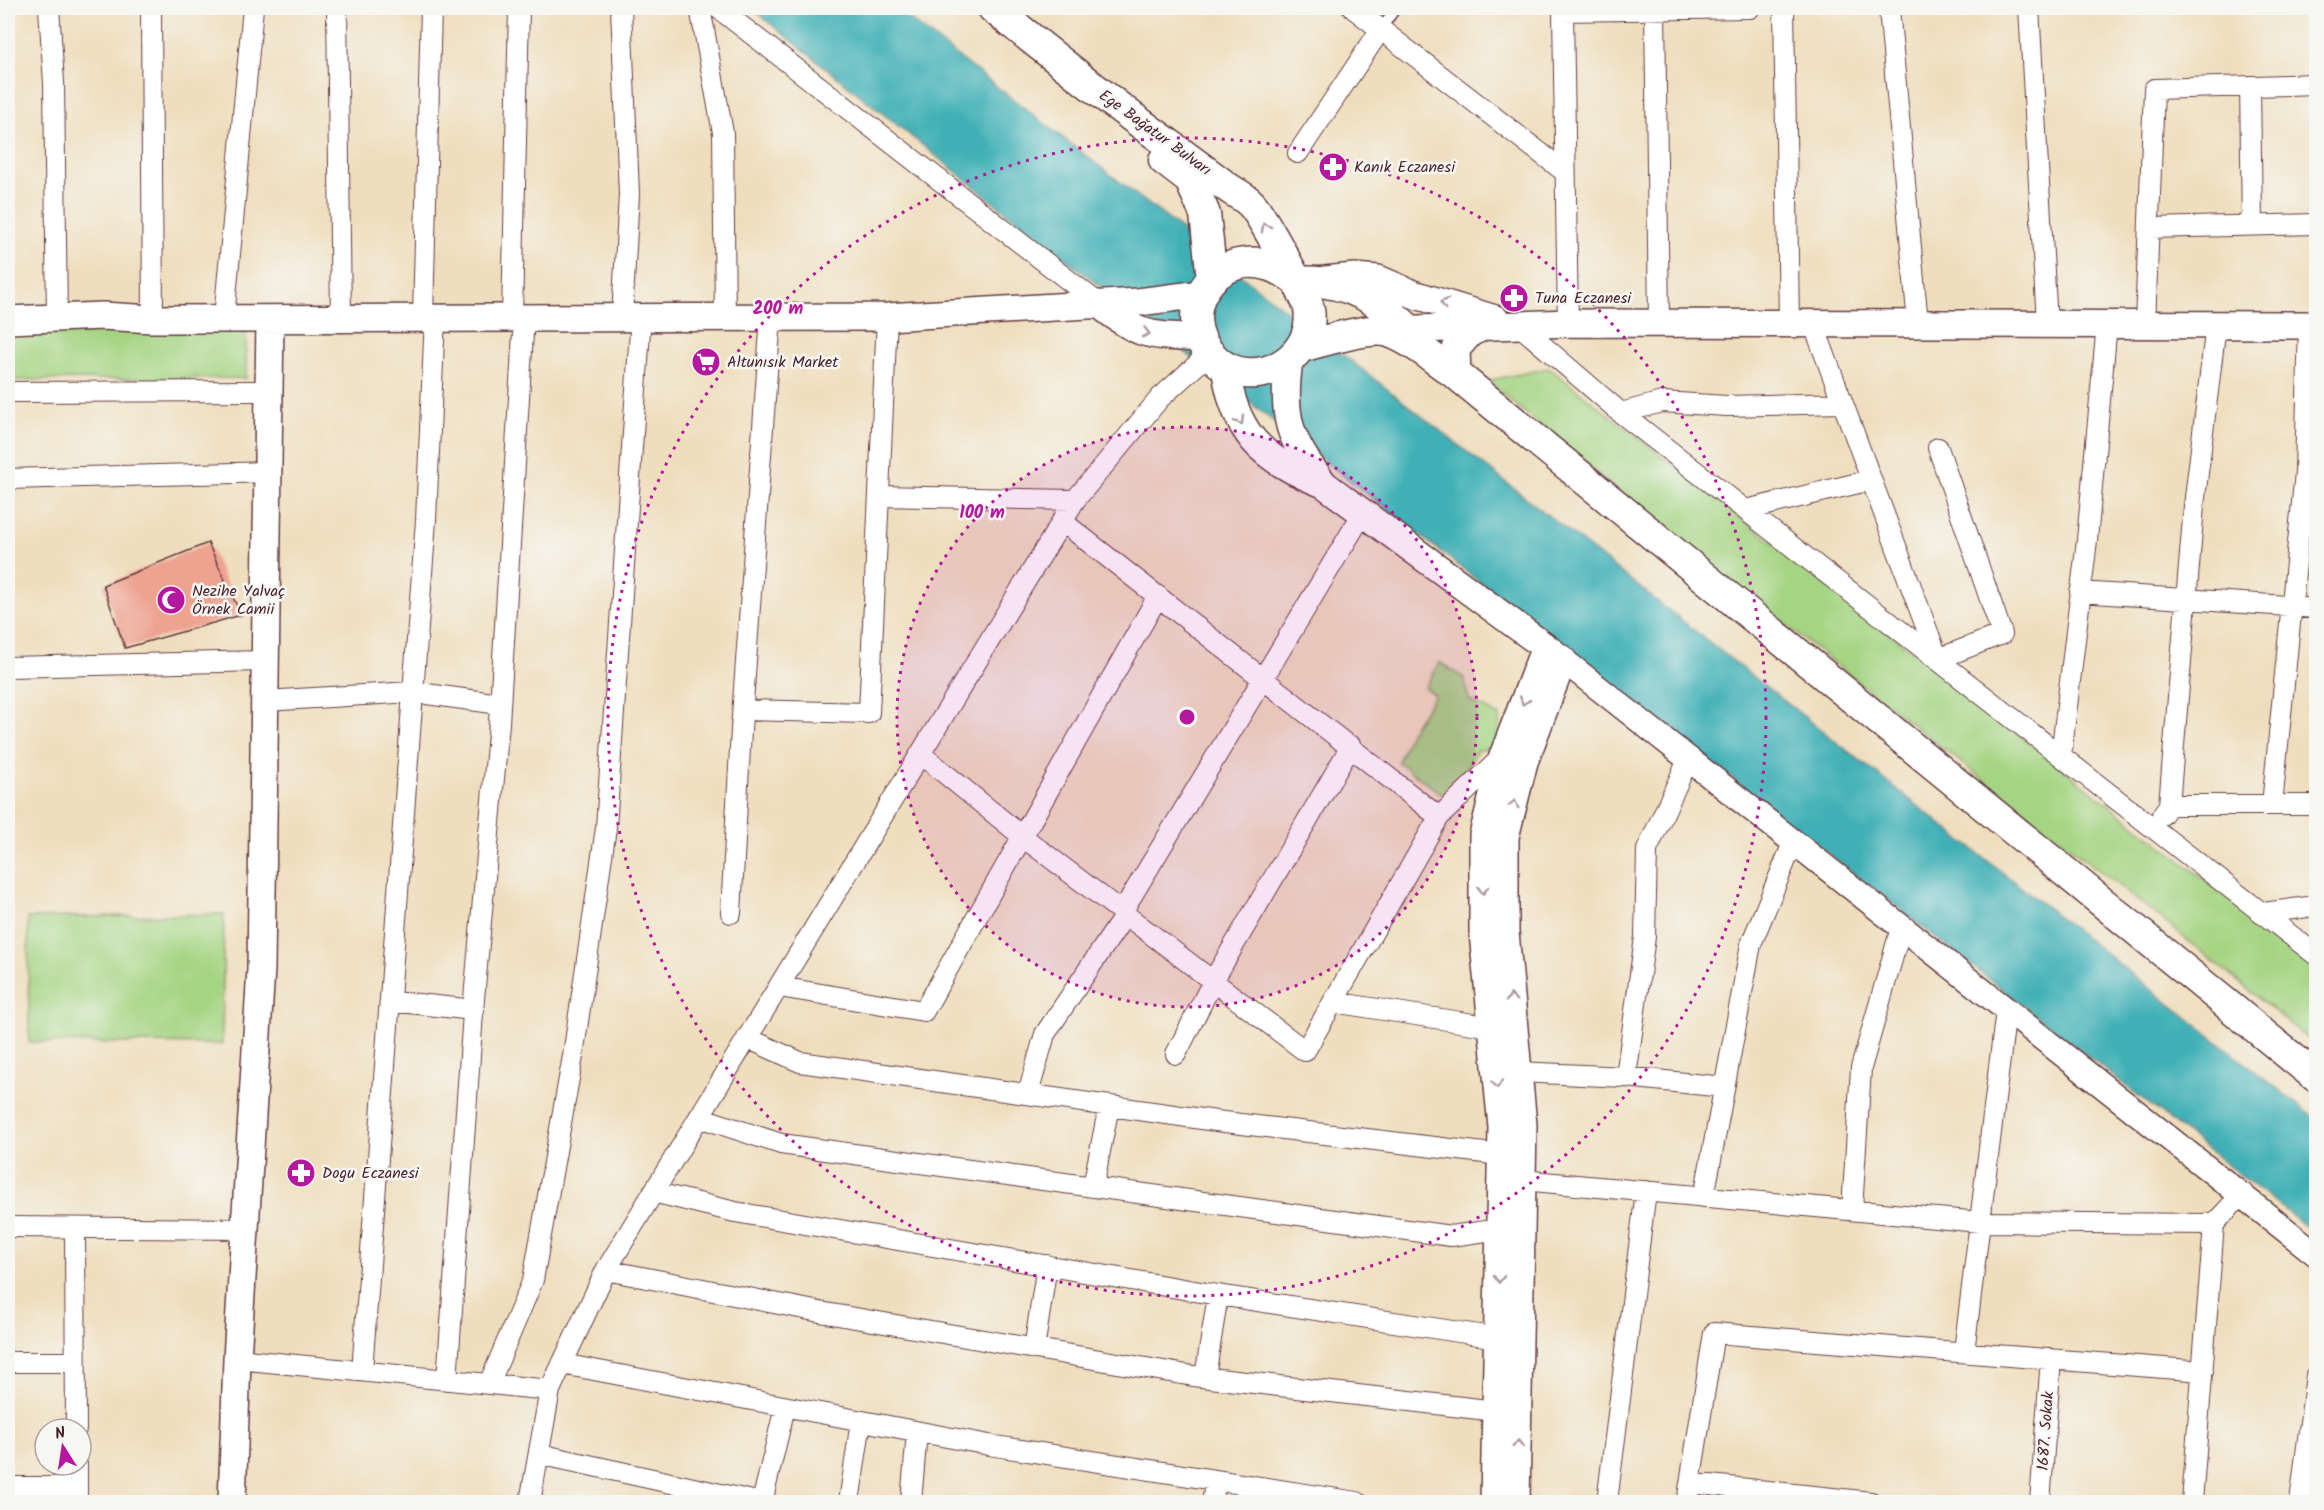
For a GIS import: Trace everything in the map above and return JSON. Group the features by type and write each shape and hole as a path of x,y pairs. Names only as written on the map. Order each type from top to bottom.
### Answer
{"main road":[{"name":"Ege Bağatur Bulvarı","path":"968,8 1190,180 1205,214 1207,286"},
{"name":"Ege Bağatur Bulvarı","path":"993,8 1101,94 1252,205 1304,280"},
{"path":"1325,484 1294,472 1272,456 1239,423 1197,311 1207,286 1226,268 1243,262 1270,264 1304,280 1357,290 1383,307 1398,330 1415,346 1457,375 2316,1077"},
{"path":"1304,280 1354,277 1378,279 1413,294 1520,326"},
{"path":"1304,280 1304,293 1309,310 1308,329 1295,354 1284,397 1287,423 1309,466 1325,484 1554,653"},
{"path":"8,320 102,316 153,319 887,317 1099,304 1207,286"},
{"path":"1099,304 1124,325 1145,334 1212,352 1234,371 1253,374 1272,371 1295,354 1346,335 1398,330 1568,323 2312,325"},
{"path":"232,1503 237,1359 261,969 270,319"},
{"path":"1457,375 1456,349 1470,333 1483,327"},
{"path":"1494,1503 1502,1126 1483,933 1483,835 1503,756 1554,653"},
{"path":"1516,1503 1523,1125 1505,932 1505,837 1554,653"}],"street":[{"path":"49,8 54,83 57,318"},
{"path":"151,8 153,319"},
{"path":"224,318 253,8"},
{"path":"337,8 341,317"},
{"path":"362,1371 426,520 431,8"},
{"path":"447,1380 474,1010 500,704 518,317 519,8"},
{"path":"489,1384 533,1280 573,1056 606,828 632,317 621,8"},
{"path":"700,8 723,133 725,318"},
{"path":"718,8 1099,304"},
{"path":"1353,8 1565,172"},
{"path":"1657,8 1659,323"},
{"path":"1568,323 1563,11 1750,8"},
{"path":"1784,8 1801,323 1842,403 1938,659"},
{"path":"1889,8 1918,324"},
{"path":"2029,8 2047,324"},
{"path":"1298,153 1381,29"},
{"path":"2145,325 2154,89 2316,84"},
{"path":"2250,86 2252,225"},
{"path":"2149,228 2316,224"},
{"path":"732,914 743,710 771,317"},
{"path":"743,710 868,713 887,317"},
{"path":"2061,756 2107,324"},
{"path":"2153,828 2169,805 2194,506 2216,325"},
{"path":"2272,805 2305,472 2312,325"},
{"path":"1520,326 1621,413 2316,955"},
{"path":"530,1503 550,1390 606,1270 1076,501 1160,398 1212,352"},
{"path":"8,392 269,392"},
{"path":"1621,413 1662,402 1727,406 1842,403"},
{"path":"1938,448 2002,634 1938,659"},
{"path":"8,479 268,472"},
{"path":"1746,510 1871,480"},
{"path":"879,496 1076,501"},
{"path":"1028,1094 1045,1034 1123,914 1363,513"},
{"path":"1063,522 1439,817"},
{"path":"2080,592 2316,608"},
{"path":"779,987 924,1011 1158,596"},
{"path":"1554,653 1901,928 2243,1193 2316,1254"},
{"path":"8,668 265,661"},
{"path":"265,701 412,692 500,704"},
{"path":"1176,1054 1213,981 1351,746"},
{"path":"922,755 1023,837 1305,1050 1439,817 1503,756"},
{"path":"1626,1077 1645,937 1647,850 1688,760"},
{"path":"2169,805 2316,805"},
{"path":"1704,1197 1751,944 1793,843"},
{"path":"2263,913 2316,906"},
{"path":"1852,1210 1861,1068 1901,928"},
{"path":"390,1002 474,1010"},
{"path":"1333,1002 1492,1027"},
{"path":"1964,1352 2006,1010"},
{"path":"747,1038 800,1062 1109,1106 1501,1155"},
{"path":"1518,1072 1626,1077 1724,1087"},
{"path":"1094,1186 1109,1106"},
{"path":"699,1117 781,1144 1451,1236 1500,1229"},
{"path":"1522,1180 1980,1222 2214,1224"},
{"path":"1607,1503 1646,1191"},
{"path":"653,1192 735,1212 1218,1295 1498,1338"},
{"path":"2192,1503 2214,1224 2243,1193"},
{"path":"8,1227 245,1229"},
{"path":"75,1228 76,1417"},
{"path":"1034,1349 1047,1265"},
{"path":"606,1270 820,1312 1205,1377 1496,1411"},
{"path":"1205,1377 1218,1295"},
{"path":"1871,1503 1689,1493 1714,1333 2203,1371"},
{"path":"237,1359 550,1390"},
{"name":"1687. Sokak","path":"2040,1503 2051,1359"},
{"path":"8,1362 74,1362"},
{"path":"562,1364 917,1432 1357,1503"},
{"path":"2300,1503 2316,1375"},
{"path":"762,1503 785,1407"},
{"path":"849,1503 861,1421"},
{"path":"911,1503 917,1432"},
{"path":"538,1454 757,1503"},
{"path":"8,1487 77,1495 76,1477"},
{"path":"1212,1503 1216,1480"}],"lane":[{"path":"1381,29 1396,8"}],"green space":[{"path":"246,331 246,378 8,380 8,333"},
{"path":"1549,368 2316,966 2316,1045 2164,921 1678,541 1492,385 1491,380"},
{"path":"1439,662 1464,678 1469,700 1500,716 1496,748 1477,750 1450,800 1398,762 1410,732 1435,695 1425,688"},
{"path":"224,914 222,1044 29,1042 28,918"}],"water":[{"path":"751,8 895,8 1377,381 2316,1119 2316,1234 1031,232"}],"building":[{"name":"Nezihe Yalvaç Örnek Camii","path":"208,543 241,615 125,648 103,585"}],"place":[{"name":"Kanık Eczanesi","path":"1333,167"},
{"name":"Tuna Eczanesi","path":"1514,298"},
{"name":"Altunısık Market","path":"706,362"},
{"name":"Nezihe Yalvaç Örnek Camii","path":"171,600"},
{"name":"Dogu Eczanesi","path":"301,1173"}]}
